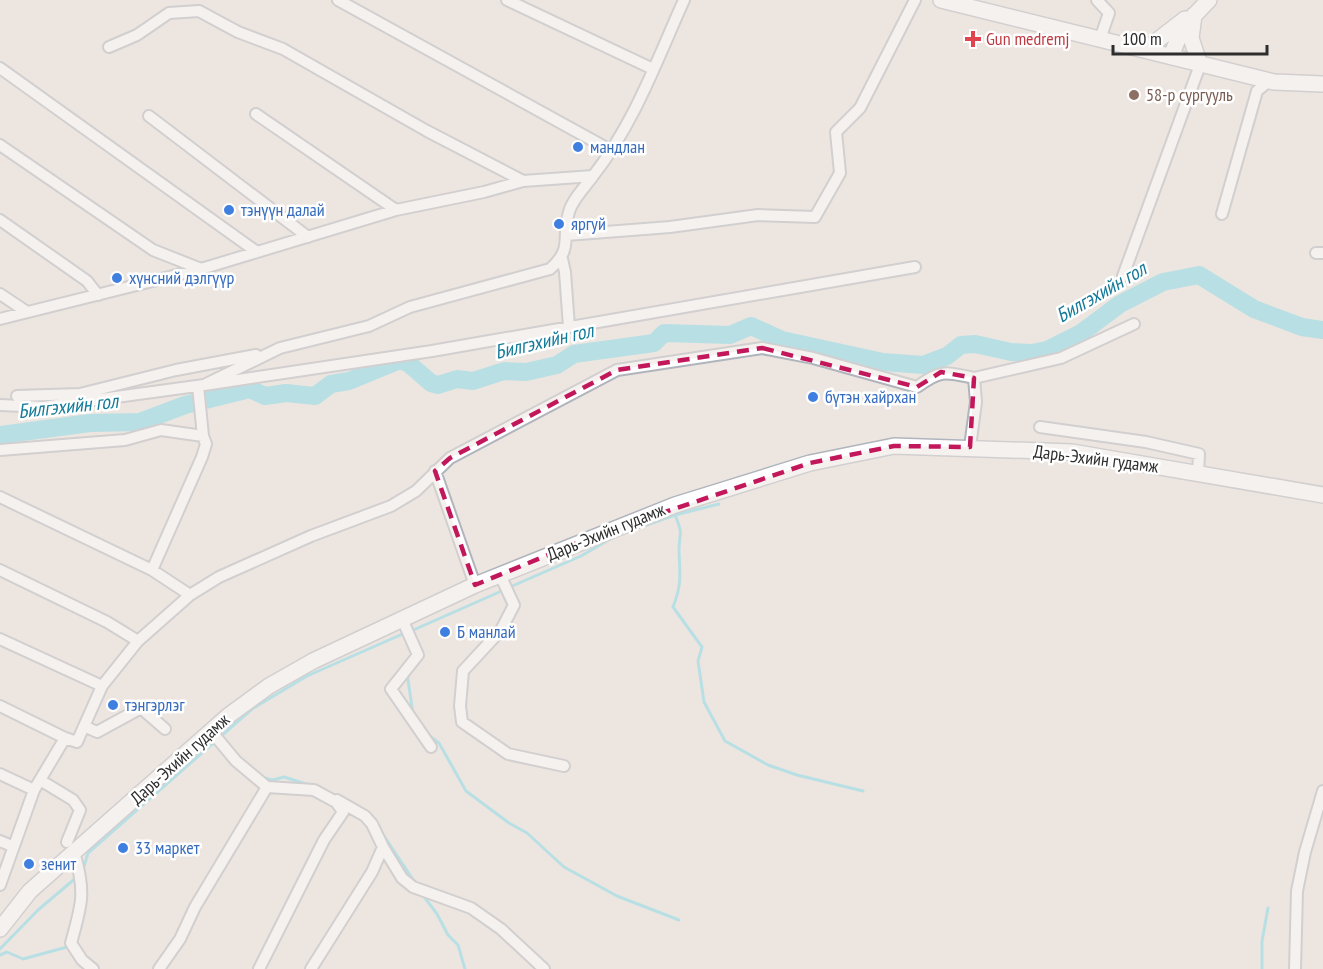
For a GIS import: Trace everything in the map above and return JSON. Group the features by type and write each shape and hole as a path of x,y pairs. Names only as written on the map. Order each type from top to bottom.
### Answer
{"main road":[{"path":"941,0 1269,81 1323,84"},
{"path":"1145,50 1209,0"},
{"path":"1171,56 1183,27 1195,12"},
{"path":"1195,12 1191,38 1200,65"},
{"name":"Дарь-Эхийн гудамж","path":"0,929 30,891 71,847 269,686 313,661 406,628 475,585 504,585 675,505 810,464 894,446 1072,452 1323,495"}],"street":[{"path":"338,0 612,151"},
{"path":"507,0 653,69"},
{"path":"569,327 562,259 566,247 569,209 612,151 684,0"},
{"path":"567,235 670,227 758,215 815,217 840,173 836,132 860,108 915,0"},
{"path":"1097,0 1109,13 1100,39"},
{"path":"109,47 137,35 183,5 238,32 283,49 427,131 523,181"},
{"path":"1123,276 1200,65"},
{"path":"0,68 256,252"},
{"path":"1222,214 1257,91 1269,81"},
{"path":"256,114 396,210"},
{"path":"149,116 308,237"},
{"path":"0,145 153,250 201,269"},
{"path":"0,319 201,269 396,210 484,192 523,181 593,176"},
{"path":"0,220 87,281 98,295"},
{"path":"17,396 80,394 176,370 268,352 369,326 410,307 550,269 562,259"},
{"path":"0,405 43,407 200,388 915,267"},
{"path":"0,294 27,312"},
{"path":"0,706 77,742 86,727 102,686 138,641 190,595 219,577 311,536 391,506 416,491 450,458 617,370 762,348 813,358 917,387 932,375 942,372 974,378 1061,358 1134,324"},
{"path":"200,388 268,352"},
{"path":"970,447 976,402 974,378"},
{"path":"152,570 206,444 200,418 200,388"},
{"path":"1040,427 1146,442 1199,454 1198,474"},
{"path":"0,450 125,440 160,430 203,436"},
{"path":"435,471 475,585"},
{"path":"0,497 152,570 190,595"},
{"path":"0,570 107,622 138,641"},
{"path":"504,585 514,605 501,630 463,671 460,706 462,722 508,754 564,766"},
{"path":"406,628 418,655 391,688 431,747"},
{"path":"0,639 102,686"},
{"path":"86,727 97,732 141,708 165,729"},
{"path":"211,731 236,761 267,787 314,790 355,808 372,824 402,878 417,889 471,908 501,929 544,969"},
{"path":"0,885 6,874 12,846 34,790 65,738"},
{"path":"0,774 34,790"},
{"path":"40,780 73,800 80,810 71,847 81,874 83,898 71,943 82,960 91,968"},
{"path":"159,969 180,939 195,907 267,787"},
{"path":"1294,969 1297,891 1305,852 1323,791"},
{"path":"259,969 324,840 343,812 337,800"},
{"path":"0,841 12,846"},
{"path":"311,969 372,872 383,847"}],"highlighted area":[{"path":"762,348 917,387 941,372 974,378 970,447 894,446 810,463 594,536 475,585 435,471 450,458 617,370"}],"waterway":[{"name":"Билгэхийн гол","path":"0,435 90,423 140,422 185,405 250,389 265,396 286,393 315,396 331,384 349,381 400,360 408,363 431,383 438,385 457,379 473,381 504,371 526,372 557,365 574,354 654,343 664,333 730,335 751,326 782,340 883,362 923,365 947,356 961,345 975,344 1011,352 1032,353 1047,350 1081,333 1120,304 1163,282 1199,275 1254,309 1302,327 1323,330"},
{"path":"624,533 675,515 719,504"},
{"path":"675,515 680,531 680,573 678,592 673,607 702,647 698,661 704,702 725,741 768,765 797,775 863,791"},
{"path":"510,587 581,556 612,538"},
{"path":"411,631 504,590"},
{"path":"83,870 88,853 252,709 307,676 405,633"},
{"path":"407,673 413,714"},
{"path":"427,734 439,743 466,791 509,823 527,833 564,867 617,896 679,920"},
{"path":"260,777 273,780 284,777 309,785"},
{"path":"378,827 416,884"},
{"path":"0,949 38,910 77,877"},
{"path":"422,894 437,914 448,935 458,945 465,969"},
{"path":"1262,969 1262,941 1268,908"},
{"path":"0,955 7,952 23,959 67,947 71,949"}],"place":[{"name":"Gun medremj","path":"973,39"},
{"name":"58-р сургууль","path":"1134,95"},
{"name":"мандлан","path":"578,147"},
{"name":"тэнүүн далай","path":"229,210"},
{"name":"яргуй","path":"559,224"},
{"name":"хүнсний дэлгүүр","path":"117,278"},
{"name":"бүтэн хайрхан","path":"813,397"},
{"name":"Б манлай","path":"445,632"},
{"name":"тэнгэрлэг","path":"113,705"},
{"name":"33 маркет","path":"123,848"},
{"name":"зенит","path":"29,864"}]}
